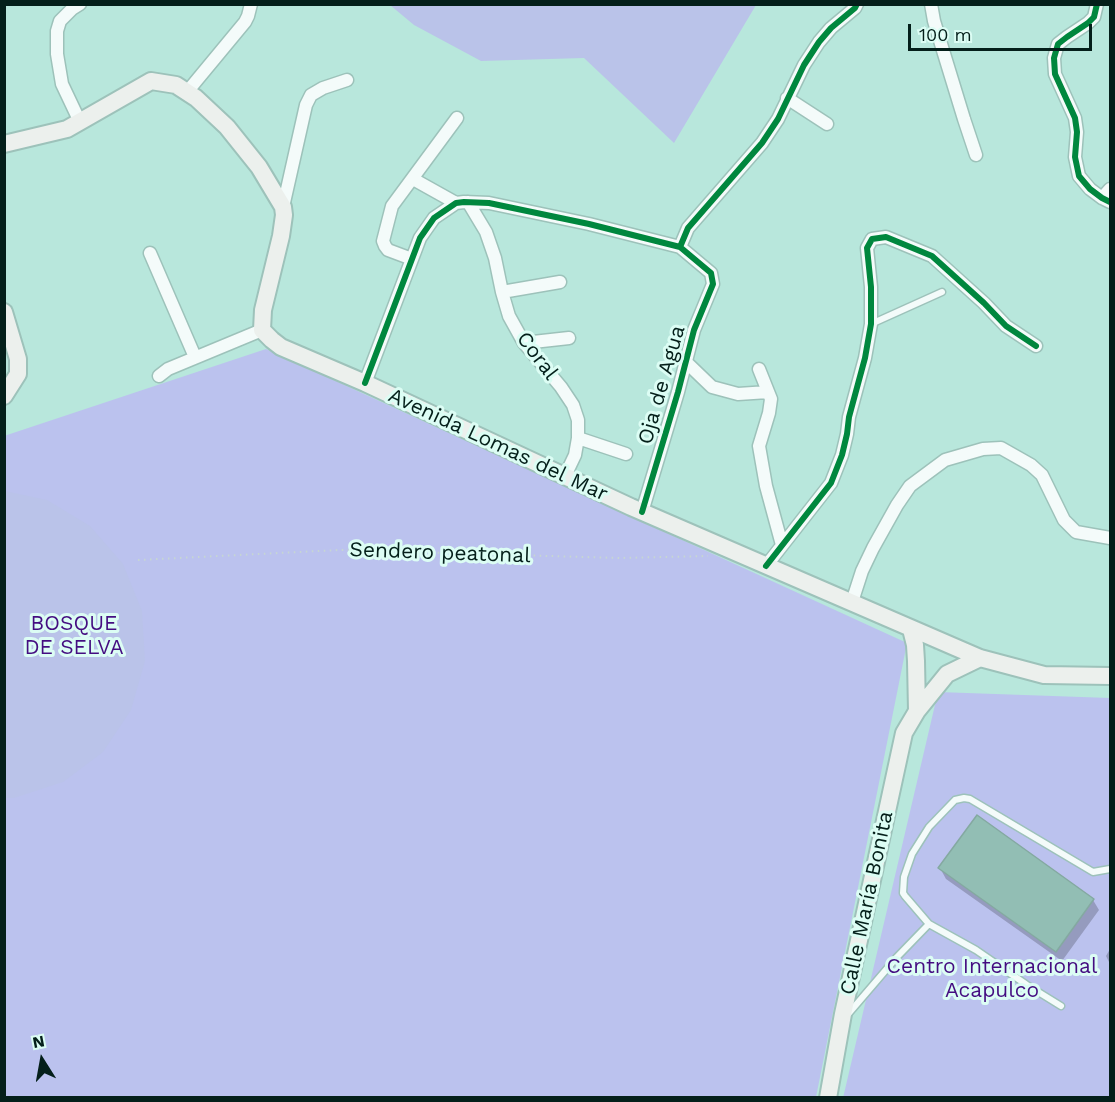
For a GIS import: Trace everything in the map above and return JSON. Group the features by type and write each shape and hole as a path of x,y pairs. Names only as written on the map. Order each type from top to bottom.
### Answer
{"main road":[{"path":"4,144 67,129 151,81 176,85 188,92 227,127 259,167 283,207 281,236 263,310 262,330"},
{"path":"4,312 18,359 18,374 4,396"},
{"name":"Avenida Lomas del Mar","path":"262,330 281,346 642,512 980,658 1044,675 1110,676"},
{"name":"Calle María Bonita","path":"911,629 915,645 917,711"},
{"name":"Calle María Bonita","path":"828,1098 841,1023 904,733 917,711 947,674 980,658"}],"street":[{"path":"80,122 62,84 57,54 57,31 60,21 81,4"},
{"path":"188,92 245,22 251,4"},
{"path":"413,178 462,203 489,203 589,224 680,248 688,228 762,143 778,119 804,65 819,42 857,4"},
{"path":"931,4 934,21 976,155"},
{"path":"1097,4 1094,17 1058,44 1054,58 1055,74 1075,118 1077,132 1075,157 1079,176 1090,189 1108,197"},
{"path":"283,207 306,105 311,95 323,88 347,80"},
{"path":"787,98 827,124"},
{"path":"412,259 388,249 383,241 392,206 457,118"},
{"path":"365,383 420,238 434,218 462,203"},
{"name":"Coral","path":"462,203 486,232 495,258 509,316 524,344 561,387 573,405 578,420 578,438 575,455 565,476"},
{"path":"766,566 831,483 842,455 849,417 866,358 871,324 871,287 867,248 872,239 886,237 932,256 1006,326 1036,346"},
{"name":"Oja de Agua","path":"642,512 694,330 713,284 711,273 680,248"},
{"path":"150,253 195,357"},
{"path":"502,292 560,282"},
{"path":"159,376 168,369 262,330"},
{"path":"524,344 569,338"},
{"path":"686,362 712,387 738,394 768,392"},
{"path":"759,369 771,399 759,446 766,486 782,546"},
{"path":"578,438 626,454"},
{"path":"852,603 862,571 873,548 910,486 945,460 983,449 1000,448 1031,465 1042,476 1064,520 1076,532 1110,538"}],"lane":[{"path":"871,324 942,292"},
{"path":"1061,1006 976,950 928,924 903,892 904,877 912,854 928,826 955,800 970,799 1093,872 1110,869"},
{"path":"841,1023 928,924"}],"green space":[{"path":"390,5 756,5 674,143 584,58 481,61 414,25"},
{"path":"266,349 907,643 816,1097 5,1097 4,436"},
{"name":"BOSQUE DE SELVA","path":"5,491 47,500 90,526 123,564 142,611 145,661 131,710 103,752 63,782 14,798 4,798"},
{"name":"Centro Internacional Acapulco","path":"938,692 1110,698 1110,1097 843,1098"}],"building":[{"path":"977,815 1094,899 1056,952 938,868"}],"cycle path":[{"path":"680,247 688,228 762,143 778,119 804,65 819,42 857,4"},
{"path":"1097,4 1094,17 1058,44 1054,58 1055,74 1075,118 1077,132 1075,157 1079,176 1090,189 1110,202"},
{"path":"365,383 420,238 434,218 456,203 489,203 589,224 680,247 711,273 713,284 694,330 642,512"},
{"path":"766,566 831,483 842,455 871,324 871,287 867,248 872,239 886,237 932,256 1006,326 1036,346"}]}
